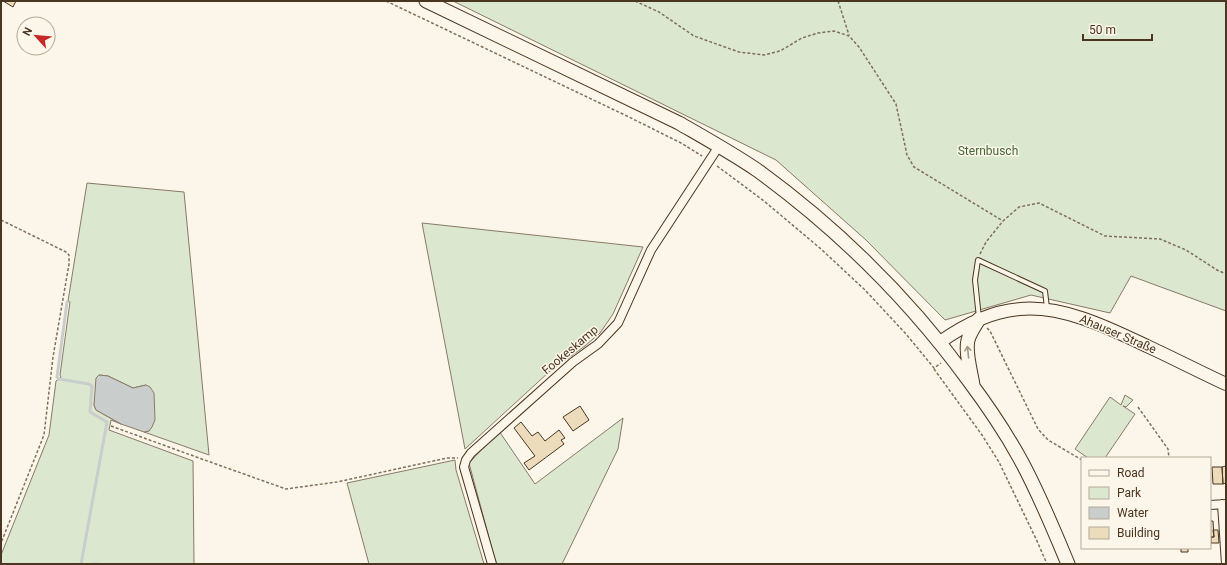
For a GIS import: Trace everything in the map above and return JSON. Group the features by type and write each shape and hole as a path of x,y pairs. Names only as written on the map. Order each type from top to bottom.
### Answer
{"main road":[{"path":"426,1 672,120 719,146 756,170 797,201 852,249 908,304 940,342 992,412 1019,456 1048,516 1068,564"},
{"name":"Ahauser Straße","path":"940,342 966,325 983,324 1003,311 1020,308 1047,310 1076,316 1104,326 1226,384"},
{"path":"973,387 967,346 972,331 983,324"}],"street":[{"name":"Fookeskamp","path":"466,460 527,403 574,362 598,344 618,323 651,250 719,146"},
{"path":"466,460 464,467 492,564"},
{"path":"1211,505 1224,504 1226,564"}],"lane":[{"path":"983,324 975,280 978,260 1045,291 1047,310"}],"path":[{"path":"386,1 681,143 709,160 764,201 821,249 864,290 906,334 934,368 982,435 999,462 1047,564"},
{"path":"635,1 659,12 694,36 739,52 764,55 780,51 802,38 818,33 834,31 849,36"},
{"path":"838,1 849,36 859,47 896,104 907,155 914,167 1003,221"},
{"path":"978,260 986,242 1003,221 1019,207 1039,203 1105,236 1160,238 1186,250 1217,270 1226,274"},
{"path":"1,220 66,252 69,255 69,264 52,357 44,435 1,543"},
{"path":"983,324 990,331 1038,429 1048,440 1081,459"},
{"path":"934,368 950,356"},
{"path":"1138,407 1168,449 1169,457"},
{"path":"111,426 286,489 337,482 447,458 466,460"}],"green space":[{"name":"Sternbusch","path":"453,1 1226,1 1226,311 1131,276 1110,313 1031,295 945,320 866,240 776,160"},
{"path":"87,183 184,192 209,455 144,432 149,431 146,385 133,388 108,376 99,375 94,405 96,410 121,424 111,420 109,430 193,461 194,564 1,564 1,555 49,435 56,381 61,377 60,375 70,302 68,301"},
{"path":"422,223 643,247 613,314 600,333 585,346 549,372 465,449"},
{"path":"1125,395 1133,400 1126,407 1123,406 1135,414 1106,457 1087,457 1075,449 1110,397 1121,405"},
{"path":"623,418 618,449 562,564 496,564 469,463 499,431 535,484"},
{"path":"455,460 456,470 484,564 369,564 347,483"}],"water":[{"path":"99,375 108,376 133,388 146,385 150,387 154,393 155,420 149,431 144,432 121,424 96,410 94,405 96,378"}],"building":[{"path":"3,1 16,1 13,7"},
{"path":"580,406 589,420 573,431 563,417"},
{"path":"521,422 532,436 538,432 545,441 559,430 565,438 561,440 564,444 529,470 524,463 535,456 514,428"},
{"path":"1226,466 1226,483 1223,484 1222,467"},
{"path":"1212,467 1222,467 1223,484 1213,484"},
{"path":"1211,521 1213,521 1214,537 1211,537"},
{"path":"1213,530 1218,530 1219,543 1211,543 1211,537 1214,537"},
{"path":"1181,549 1188,549 1188,552 1181,552"}],"waterway":[{"path":"67,302 57,377 59,379 89,384 92,386 90,412 107,422 81,564"},
{"path":"93,564 98,564"}]}
